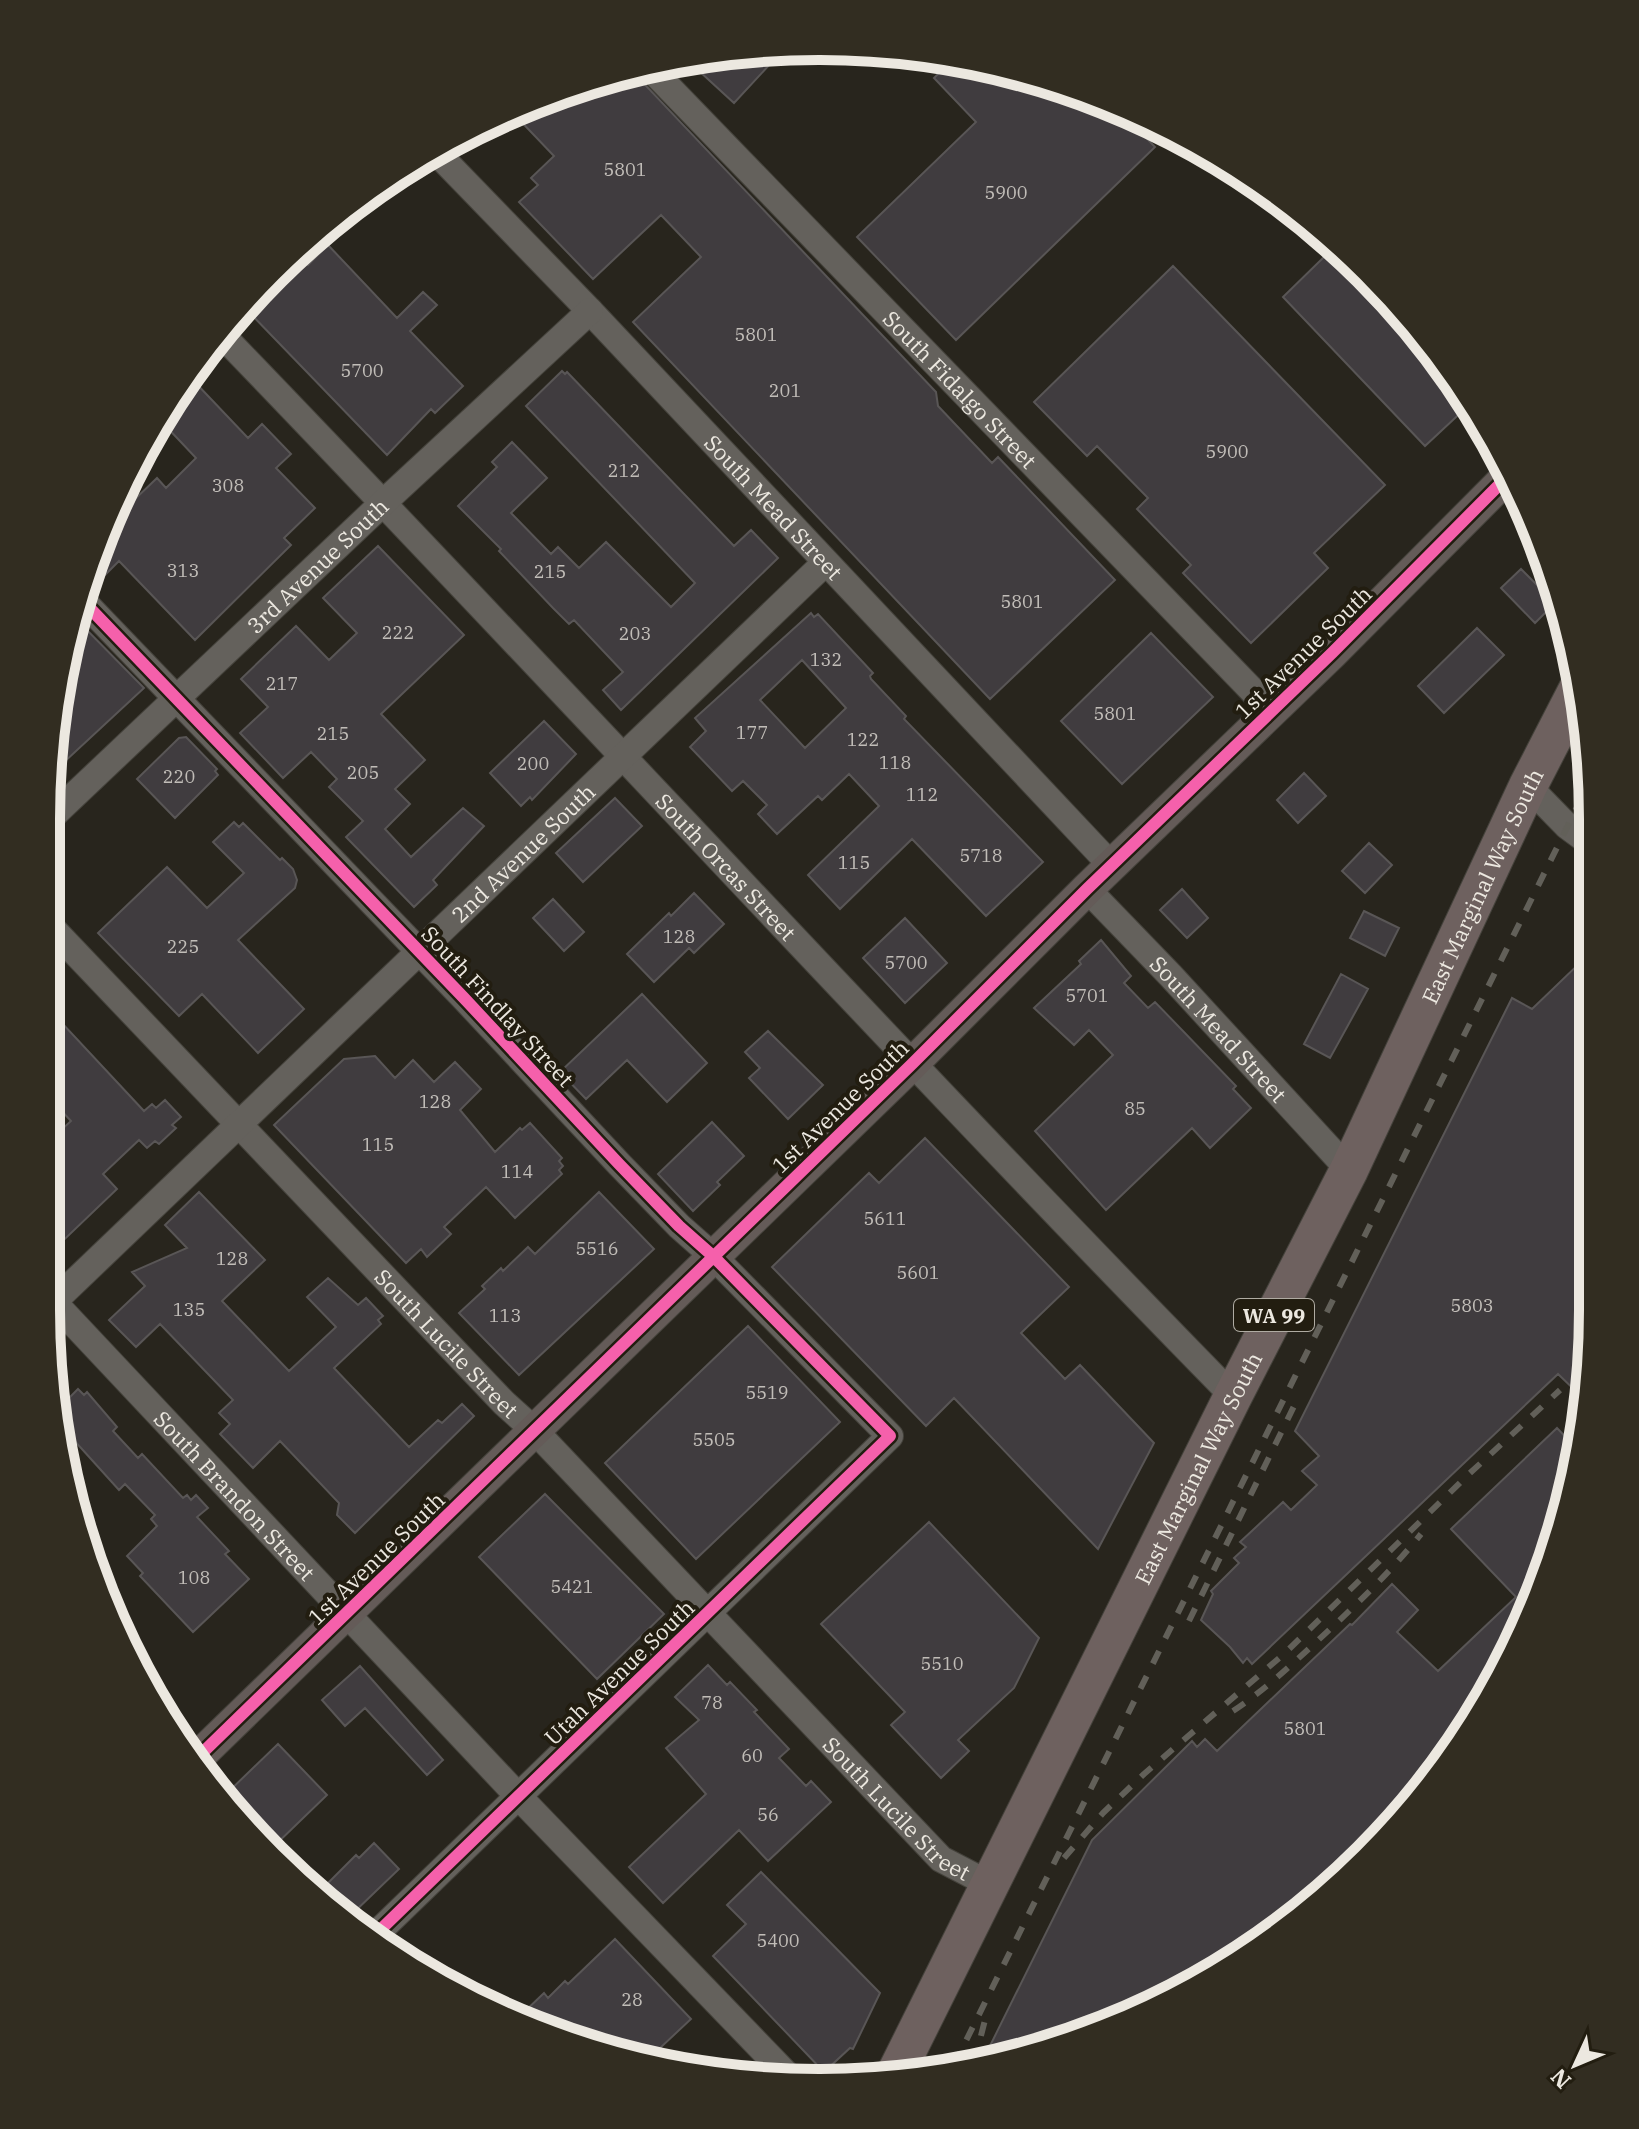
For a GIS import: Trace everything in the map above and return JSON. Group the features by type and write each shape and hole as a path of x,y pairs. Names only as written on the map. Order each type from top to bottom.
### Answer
{"highway":[{"name":"East Marginal Way South","path":"900,2064 1349,1170 1528,786 1570,704"}],"main road":[{"name":"1st Avenue South","path":"203,1752 912,1064 1501,483"}],"street":[{"name":"South Fidalgo Street","path":"659,78 1272,711"},
{"name":"South Mead Street","path":"444,160 590,311 1111,865"},
{"name":"3rd Avenue South","path":"60,808 590,311"},
{"name":"South Orcas Street","path":"229,342 384,502 912,1064 1233,1396"},
{"name":"2nd Avenue South","path":"60,1291 239,1124 825,563"},
{"name":"South Findlay Street","path":"90,609 619,1164 890,1436"},
{"path":"1528,786 1579,835"},
{"name":"South Mead Street","path":"1087,889 1349,1170"},
{"name":"South Lucile Street","path":"60,937 941,1859 991,1885"},
{"name":"South Brandon Street","path":"60,1313 780,2067"},
{"name":"Utah Avenue South","path":"381,1929 890,1436"}],"building":[{"path":"772,62 734,103 698,70"},
{"path":"942,70 1064,100 1140,131 1155,147 956,340 857,237 976,122 934,78"},
{"path":"642,82 936,392 938,406 992,463 998,457 1115,580 990,699 633,322 701,257 661,215 593,279 519,202 538,185 531,178 554,156 521,122 575,100"},
{"path":"328,245 397,318 423,292 437,305 410,331 463,386 435,413 431,409 387,455 252,315 304,261 308,265"},
{"path":"1326,255 1415,348 1460,413 1425,446 1283,297"},
{"path":"1173,266 1385,485 1314,553 1328,568 1251,643 1183,573 1191,565 1137,509 1148,498 1097,446 1087,456 1034,402"},
{"path":"562,371 567,372 734,546 751,530 778,558 621,710 603,690 623,672 574,620 569,624 553,608 458,506 497,467 492,462 512,442 547,478 511,513 551,554 558,547 579,568 606,542 671,607 695,583 526,406"},
{"path":"197,385 248,438 262,424 291,454 276,468 315,508 284,538 291,545 195,640 119,561 98,582 129,505 157,478 166,488 196,458 169,429"},
{"path":"378,546 464,635 381,714 425,760 395,789 410,804 385,829 411,857 463,808 484,826 433,880 437,885 414,907 346,837 363,821 329,787 337,779 311,752 283,778 240,733 268,707 241,679 296,626 329,660 357,633 323,598"},
{"path":"1521,569 1544,592 1549,609 1535,623 1501,588"},
{"path":"811,613 814,617 818,614 873,673 871,679 906,716 904,719 1043,862 986,916 912,839 840,909 808,875 879,806 849,774 822,800 818,796 777,834 758,814 767,805 743,781 732,791 690,747 706,731 695,718","holes":["802,660 846,708 805,748 760,700"]},
{"path":"85,628 144,688 63,764 66,720"},
{"path":"1477,628 1504,655 1444,713 1418,686"},
{"path":"1151,633 1213,697 1122,784 1061,721"},
{"path":"544,721 576,754 532,800 530,797 521,806 490,773"},
{"path":"186,737 217,769 218,775 175,818 137,779 179,738"},
{"path":"1304,773 1326,796 1298,823 1277,800"},
{"path":"615,798 642,826 583,882 556,853"},
{"path":"234,822 239,827 243,823 280,860 282,858 293,869 297,880 295,888 238,940 304,1009 258,1053 202,994 179,1016 98,933 167,867 207,908 244,873 213,842"},
{"path":"1369,843 1392,865 1365,893 1342,871"},
{"path":"1182,889 1208,918 1187,938 1160,910"},
{"path":"694,893 724,924 694,953 689,948 654,982 627,954"},
{"path":"553,899 584,932 564,951 533,918"},
{"path":"1364,911 1399,928 1385,956 1350,938"},
{"path":"905,918 947,963 905,1003 863,958"},
{"path":"1101,940 1131,976 1124,983 1148,1008 1155,1002 1236,1086 1233,1089 1251,1108 1210,1148 1192,1128 1106,1210 1035,1131 1113,1055 1089,1030 1074,1045 1034,1008 1081,964 1079,961"},
{"path":"1579,964 1579,1310 1575,1390 1558,1374 1252,1664 1247,1658 1243,1663 1201,1620 1213,1594 1211,1591 1239,1563 1234,1558 1246,1547 1240,1542 1283,1502 1291,1510 1317,1485 1302,1471 1319,1456 1295,1431 1512,998 1532,1009"},
{"path":"1341,974 1368,989 1330,1058 1304,1044"},
{"path":"642,994 707,1063 667,1102 627,1060 586,1099 560,1072"},
{"path":"60,1021 144,1111 152,1104 156,1108 165,1100 181,1117 172,1125 176,1128 159,1144 155,1141 147,1148 139,1140 103,1174 117,1189 60,1244 60,1131 71,1121 60,1109"},
{"path":"768,1031 823,1085 788,1119 749,1078 760,1068 745,1052"},
{"path":"375,1056 395,1078 413,1060 434,1082 455,1062 481,1089 460,1110 495,1152 520,1128 522,1130 530,1123 562,1158 559,1161 563,1166 559,1170 562,1174 515,1218 486,1187 444,1227 451,1234 427,1257 421,1249 406,1263 274,1125 344,1059"},
{"path":"712,1122 744,1156 693,1211 658,1174"},
{"path":"925,1138 1069,1287 1021,1333 1065,1379 1080,1365 1154,1443 1098,1549 954,1398 926,1426 772,1267 869,1173 879,1183"},
{"path":"199,1192 265,1260 222,1301 289,1371 336,1327 307,1297 328,1278 358,1305 366,1298 383,1316 378,1320 381,1324 334,1368 409,1447 438,1420 442,1423 462,1404 474,1416 355,1533 337,1515 339,1503 280,1441 253,1468 220,1434 230,1424 219,1413 233,1400 160,1324 136,1347 109,1320 145,1286 132,1272 187,1248 165,1225"},
{"path":"599,1192 654,1249 519,1375 459,1313 485,1289 482,1286 501,1268 503,1271 528,1247 535,1254"},
{"path":"748,1326 840,1422 696,1559 605,1463"},
{"path":"78,1389 84,1395 87,1392 117,1427 113,1431 138,1458 142,1454 183,1498 187,1495 191,1500 196,1495 208,1508 197,1517 229,1551 225,1554 249,1579 193,1632 140,1576 143,1573 127,1556 157,1526 151,1519 155,1515 125,1484 119,1490 71,1437 65,1402"},
{"path":"1557,1428 1567,1439 1539,1554 1501,1645 1451,1731 1422,1772 1357,1847 1282,1912 1199,1967 1155,1991 1064,2029 988,2049 1092,1840 1192,1741 1197,1747 1205,1739 1217,1751 1392,1584 1418,1610 1397,1632 1438,1671 1516,1597 1451,1529"},
{"path":"545,1494 664,1614 597,1679 479,1557"},
{"path":"929,1522 1039,1638 1014,1688 958,1740 969,1751 941,1778 891,1725 905,1712 821,1624"},
{"path":"708,1665 757,1710 754,1712 789,1749 779,1758 806,1786 811,1781 831,1802 768,1861 739,1830 663,1903 629,1867 706,1794 666,1748 699,1720 675,1697"},
{"path":"360,1666 443,1760 427,1775 365,1708 345,1726 322,1700"},
{"path":"278,1744 327,1795 278,1842 231,1789"},
{"path":"374,1843 399,1869 355,1911 325,1886 356,1855 359,1858"},
{"path":"761,1872 880,1993 853,2049 850,2048 828,2069 821,2069 713,1956 746,1924 727,1905"},
{"path":"615,1939 691,2019 660,2048 664,2052 575,2029 526,2010 544,1993 548,1998 565,1981 568,1984"}],"railway":[{"path":"959,2056 1578,804"},
{"path":"1064,1858 1103,1813 1144,1774 1285,1653 1560,1390"},
{"path":"1189,1621 1298,1398"},
{"path":"1233,1711 1275,1679 1342,1618 1421,1534"},
{"path":"977,2052 985,2020"}],"cycle path":[{"path":"203,1752 912,1064 1501,483"},
{"path":"90,609 619,1164 890,1436 381,1929"}]}
